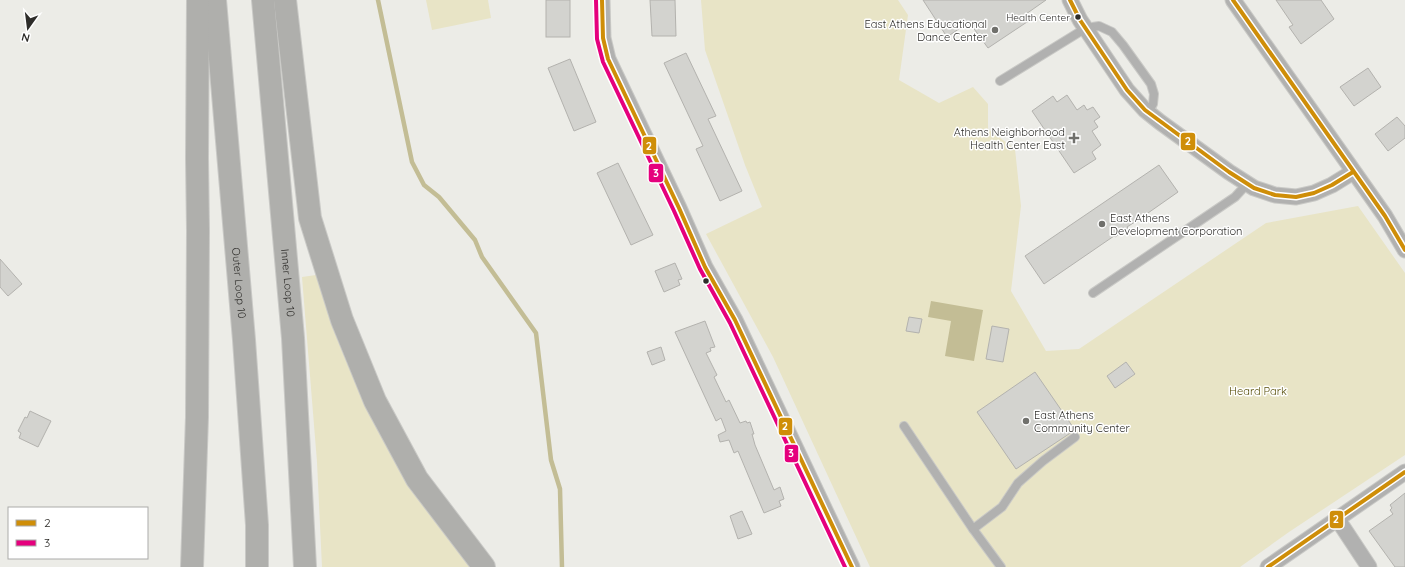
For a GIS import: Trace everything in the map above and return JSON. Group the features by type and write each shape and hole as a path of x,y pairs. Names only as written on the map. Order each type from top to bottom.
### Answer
{"highway":[{"path":"192,567 197,409 198,0"},
{"name":"Outer Loop 10","path":"215,0 244,348 257,525 257,567"},
{"name":"Inner Loop 10","path":"263,0 294,338 305,567"},
{"path":"285,0 310,218 342,320 375,400 417,479 484,567"}],"street":[{"path":"602,0 603,38 608,59 679,208 705,267 734,320 852,567"},
{"path":"1070,0 1086,28 1127,90 1148,112 1247,184 1275,195 1296,197 1314,193 1332,185 1353,172"},
{"path":"1233,0 1385,216 1404,246"},
{"path":"1268,567 1338,520 1405,472"},
{"path":"1338,520 1369,567"}],"lane":[{"path":"1000,81 1086,28 1099,26 1112,32 1151,84 1154,94 1153,104 1148,112"},
{"path":"1093,293 1235,198 1247,184"},
{"path":"904,426 973,529 1001,567"},
{"path":"973,529 1002,507 1018,483 1075,437"}],"green space":[{"path":"426,0 488,0 491,18 432,30"},
{"name":"Heard Park","path":"701,0 898,0 908,15 899,80 939,103 973,87 988,104 988,129 1015,149 1021,206 1011,291 1046,351 1079,349 1266,223 1358,206 1405,273 1405,455 1289,532 1240,567 870,567 773,357 706,234 762,207 745,165 705,50"},
{"path":"316,275 333,328 348,367 362,397 394,456 412,485 430,513 470,567 322,567 317,462 302,277"}],"shaded area":[{"path":"931,301 983,310 974,361 945,356 951,321 928,317"}],"building":[{"path":"546,0 570,0 570,37 546,37"},
{"path":"650,0 675,0 676,36 652,36"},
{"name":"East Athens Educational Dance Center","path":"923,0 1046,0 1026,14 1030,20 988,48 969,22 947,37"},
{"path":"1276,0 1321,0 1334,19 1301,44 1289,27 1293,25"},
{"path":"686,53 716,116 708,119 742,191 720,201 696,149 703,146 664,63"},
{"path":"570,59 596,122 574,131 548,68"},
{"path":"1368,68 1381,87 1354,106 1340,87"},
{"name":"Athens Neighborhood Health Center East","path":"1067,95 1077,110 1084,105 1087,110 1093,107 1100,117 1094,121 1098,127 1092,131 1101,145 1092,152 1096,159 1074,173 1032,111 1053,96 1057,102"},
{"path":"1397,117 1405,126 1405,138 1388,151 1375,134"},
{"path":"618,163 653,235 631,245 597,173"},
{"path":"1159,165 1178,192 1115,237 1114,236 1044,284 1025,256"},
{"path":"0,259 22,284 8,296 0,287"},
{"path":"675,263 682,279 678,280 680,285 664,292 655,271"},
{"path":"909,317 922,319 919,333 906,331"},
{"path":"705,321 715,347 710,348 711,351 706,353 717,375 714,377 726,402 729,400 740,423 746,421 747,423 750,422 754,434 752,434 755,445 774,490 780,487 784,499 779,501 781,506 764,513 738,451 734,453 729,440 720,442 718,435 726,431 721,418 716,421 675,332"},
{"path":"992,326 1009,329 1003,362 986,359"},
{"path":"661,347 665,360 652,365 647,352"},
{"path":"1126,362 1135,374 1115,388 1107,376"},
{"name":"East Athens Community Center","path":"1035,372 1075,430 1016,469 977,412"},
{"path":"30,411 51,421 38,447 19,438 21,433 18,431 25,417 27,418"},
{"path":"1405,493 1405,567 1395,567 1369,531 1393,514 1390,510 1392,508 1390,505"},
{"path":"742,511 752,534 738,539 730,516"}],"waterway":[{"path":"378,0 412,162 424,185 439,197 475,240 482,257 536,333 551,460 560,489 562,567"}],"transit line":[{"name":"3","path":"596,0 597,39 603,62 700,269 730,323 845,567"},
{"name":"2","path":"602,0 603,38 608,59 679,208 705,267 735,320 852,567"},
{"name":"2","path":"1070,0 1080,20 1127,90 1145,110 1229,172 1254,188 1275,195 1296,197 1314,193 1332,185 1353,172"},
{"name":"2","path":"1233,0 1385,216 1405,250"},
{"name":"2","path":"1268,567 1405,472"}],"place":[{"name":"Health Center","path":"1078,17"},
{"name":"East Athens Educational Dance Center","path":"995,30"},
{"name":"Athens Neighborhood Health Center East","path":"1074,138"},
{"name":"East Athens Development Corporation","path":"1102,224"},
{"name":"East Athens Community Center","path":"1026,421"}]}
